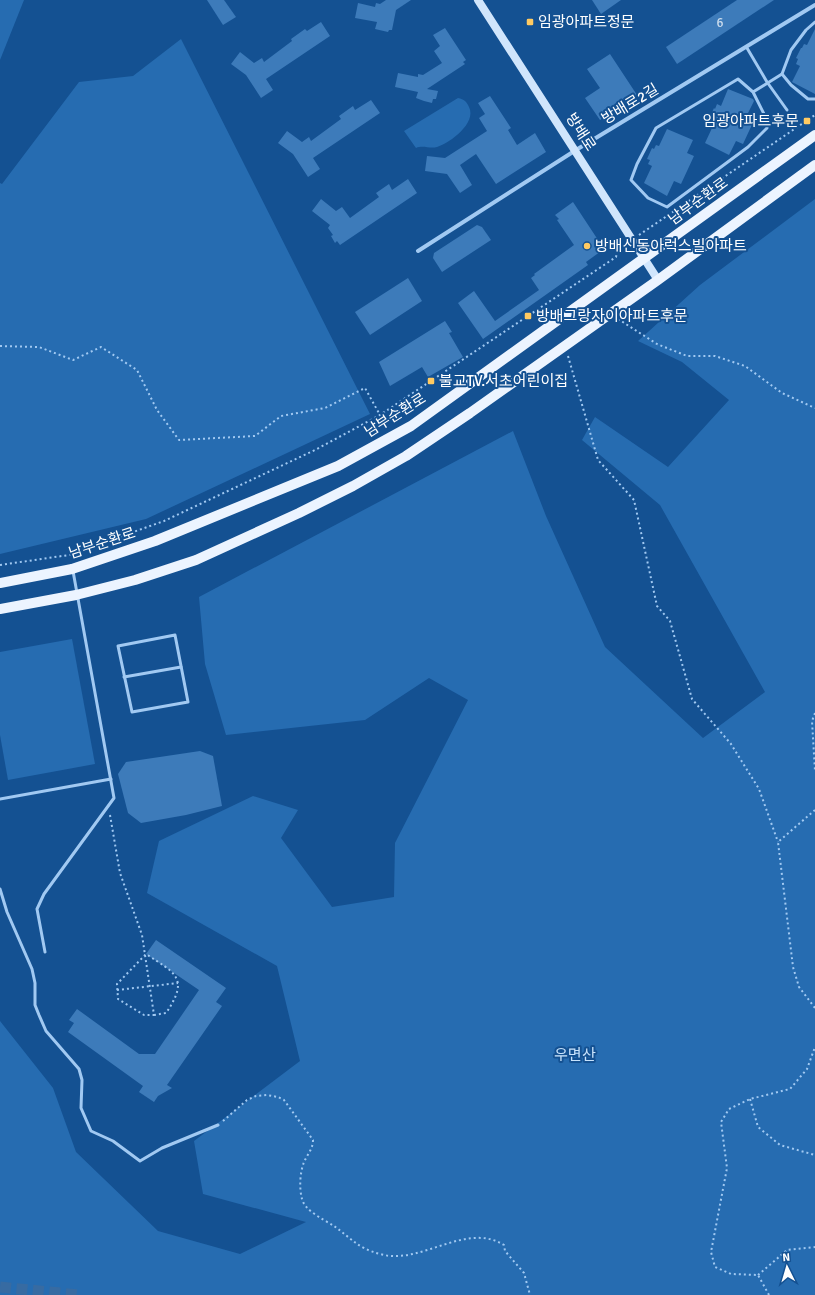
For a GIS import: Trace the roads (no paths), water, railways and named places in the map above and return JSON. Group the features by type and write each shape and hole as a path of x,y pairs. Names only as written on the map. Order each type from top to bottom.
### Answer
{"main road":[{"name":"방배로","path":"478,0 576,150 658,280"},
{"name":"남부순환로","path":"0,583 72,569 155,542 338,466 411,426 815,135"},
{"path":"0,609 76,595 135,580 196,560 299,513 406,456 658,280 815,165"}],"street":[{"name":"방배로2길","path":"418,251 576,150 747,48 815,5"}],"lane":[{"path":"753,92 782,74 791,50 806,30 815,22"},
{"path":"747,48 767,82 787,110"},
{"path":"782,74 791,85 808,99 815,99"},
{"path":"738,79 753,92 767,120 767,128 748,148 674,202 667,207 656,203 648,198 631,180 637,164 656,128 738,79"},
{"path":"45,952 37,909 44,894 114,798 72,569"},
{"path":"174,635 188,702 132,712 124,677 118,646 174,635"},
{"path":"124,677 181,667"},
{"path":"0,799 111,779"},
{"path":"0,889 7,912 32,969 35,983 35,1005 46,1031 79,1069 82,1080 81,1108 91,1131 113,1142 140,1160 162,1148 218,1125"}],"tunnel":[{"path":"0,1287 79,1295"}],"place":[{"name":"임광아파트정문","path":"530,22"},
{"name":"임광아파트후문","path":"807,121"},
{"name":"방배신동아럭스빌아파트","path":"587,246"},
{"name":"방배그랑자이아파트후문","path":"528,316"},
{"name":"불교TV.서초어린이집","path":"431,381"}],"park label":[{"name":"우면산","path":"575,1055"}]}
